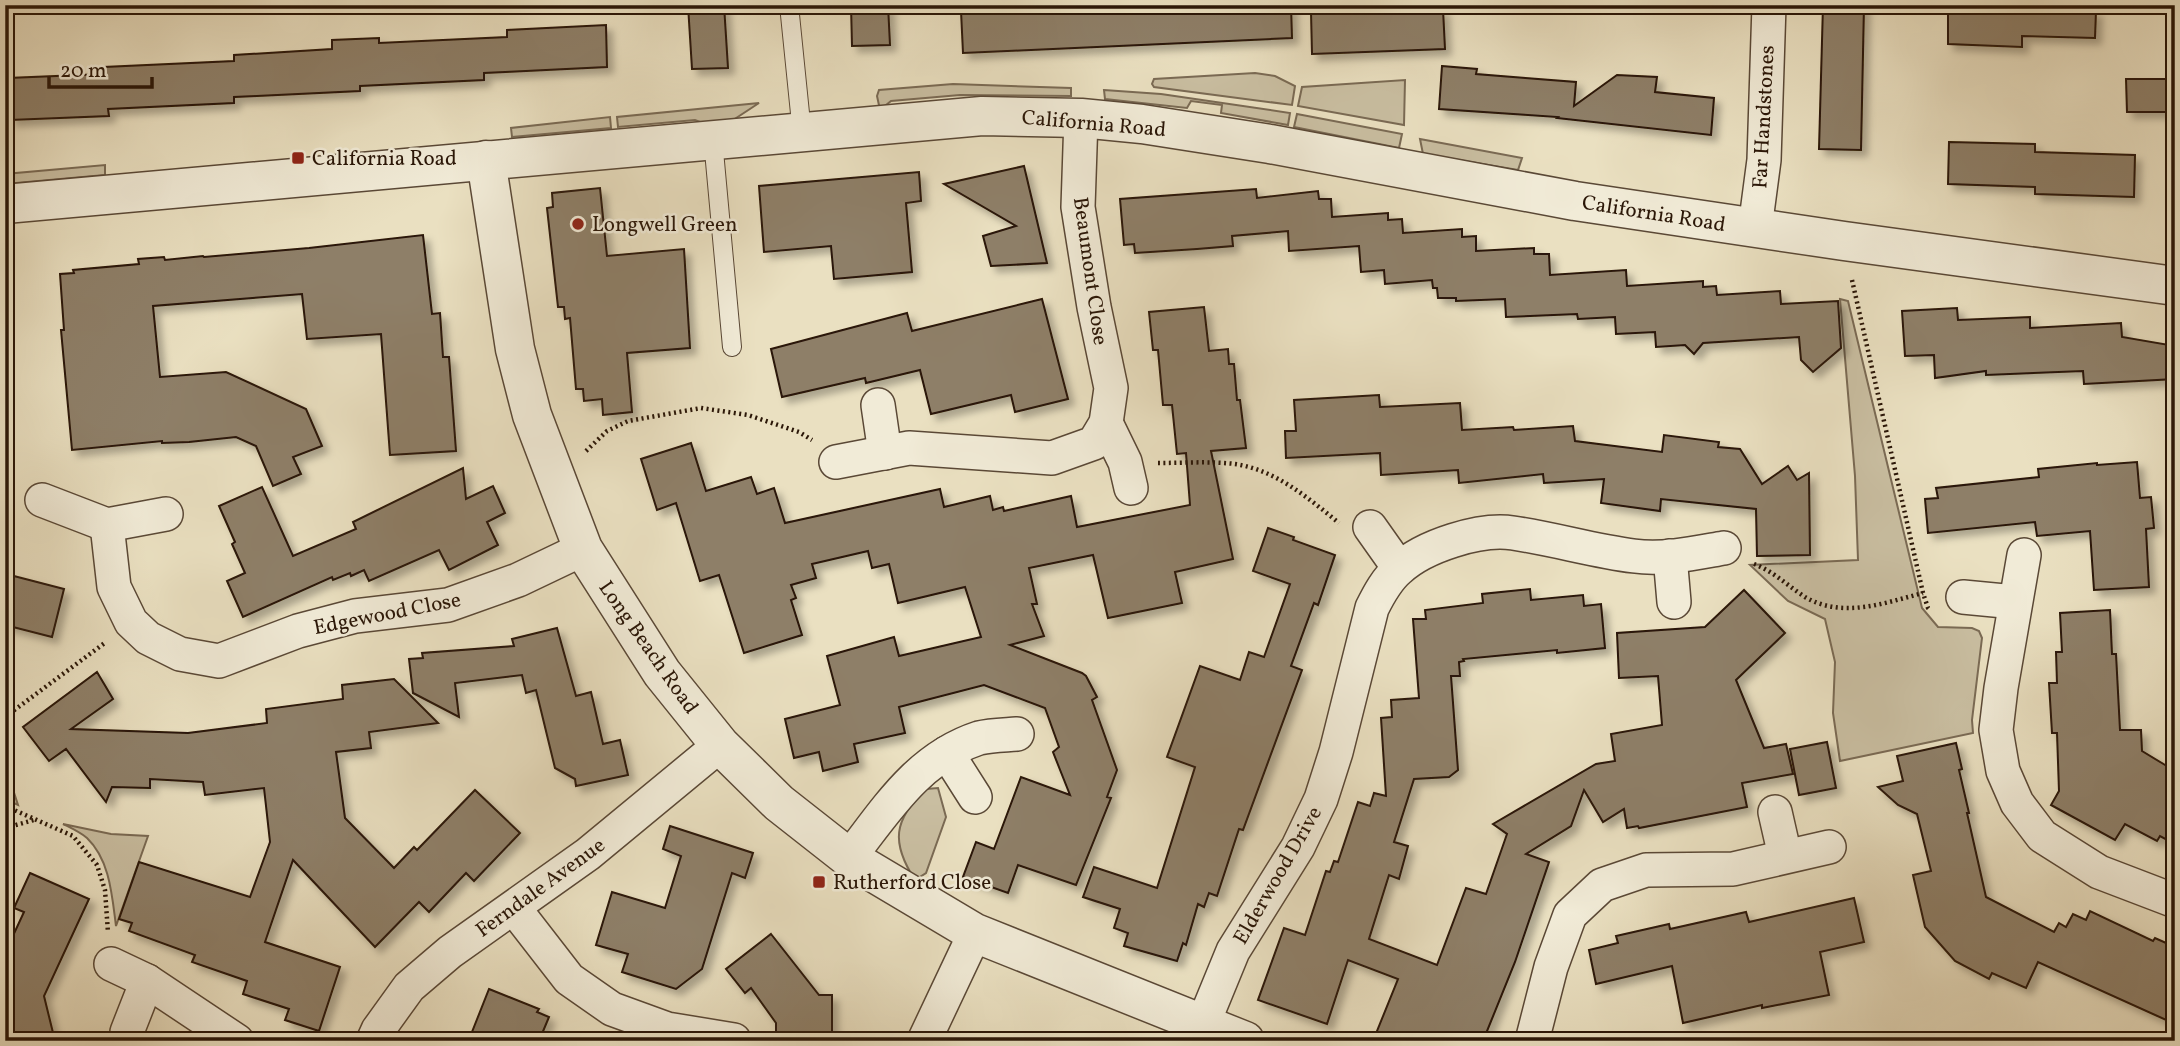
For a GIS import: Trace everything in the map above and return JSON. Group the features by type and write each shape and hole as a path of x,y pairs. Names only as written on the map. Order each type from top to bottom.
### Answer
{"street":[{"name":"Far Handstones","path":"1755,228 1764,160 1769,5"},
{"name":"California Road","path":"5,204 982,116 1081,118 1142,124 1257,142 1575,201 2175,286"},
{"name":"Beaumont Close","path":"1081,118 1078,206 1094,307 1111,388 1106,423"},
{"name":"Long Beach Road","path":"486,160 514,349 532,415 555,480 583,549 662,673 720,745 779,803 849,858 975,933 1245,1041"},
{"path":"878,405 885,453"},
{"path":"841,461 909,448 1052,458 1094,443 1106,423"},
{"path":"1106,423 1128,475"},
{"path":"42,500 107,525 166,514"},
{"name":"Edgewood Close","path":"107,525 114,587 131,622 148,638 180,654 219,661 298,631 355,616 448,605 519,580 583,549"},
{"path":"1373,531 1399,568"},
{"name":"Elderwood Drive","path":"1203,1024 1233,951 1298,847 1321,799 1336,752 1372,608 1383,587 1399,568 1453,539 1486,533 1512,533 1637,556 1737,555"},
{"path":"2024,555 1996,730 2003,771 2017,803 2042,836 2099,872 2175,901"},
{"path":"1670,556 1674,602"},
{"path":"1963,597 2015,602"},
{"path":"849,858 905,787 936,758 981,738 1017,734"},
{"name":"Ferndale Avenue","path":"373,1041 409,987 450,951 588,854 720,745"},
{"path":"947,753 975,797"},
{"path":"1775,811 1785,856"},
{"path":"1532,1041 1551,967 1570,915 1602,885 1646,870 1733,869 1829,847"},
{"path":"514,908 569,979 612,1009 666,1035 734,1040"},
{"path":"924,1041 975,933"},
{"path":"111,964 147,981 237,1041"},
{"path":"127,1032 147,981"}],"lane":[{"path":"789,5 802,133"},
{"path":"713,140 732,347"}],"path":[{"path":"1844,241 1923,593 1928,608 1934,613"},
{"path":"555,480 607,431 628,421 701,408 748,415 799,432 841,461"},
{"path":"1128,475 1235,464 1261,471 1297,489 1342,526 1373,531"},
{"path":"1737,555 1764,568 1807,598 1832,608 1854,609 1923,593"},
{"path":"5,717 131,622"},
{"path":"5,806 73,836 97,864 105,890 111,964"},
{"path":"5,828 35,820"}],"shaded area":[{"path":"1255,73 1275,76 1295,86 1292,105 1154,87 1152,84 1154,79"},
{"path":"1405,80 1404,125 1298,106 1302,87"},
{"path":"953,84 1071,88 1071,96 960,95 891,101 880,110 877,96 879,90"},
{"path":"1104,90 1161,94 1290,113 1288,125 1221,113 1222,105 1191,101 1187,108 1105,99"},
{"path":"759,103 727,124 708,125 695,120 618,127 617,117"},
{"path":"1297,114 1402,134 1399,148 1294,127"},
{"path":"610,117 611,128 512,137 511,128"},
{"path":"1420,139 1522,158 1518,170 1423,154"},
{"path":"105,165 105,175 5,184 5,174"},
{"path":"1840,299 1848,301 1922,608 1938,627 1972,628 1979,631 1982,638 1972,720 1973,733 1840,761 1833,713 1835,662 1825,619 1788,601 1750,565 1858,560 1855,476"},
{"path":"5,765 18,805 5,799"},
{"path":"938,788 946,817 926,873 915,880 902,855 899,832 907,811 915,800 926,789"},
{"path":"63,824 111,834 148,836 116,926 109,879 101,857 87,838"}],"building":[{"path":"688,5 724,5 728,68 692,69"},
{"path":"851,5 888,5 890,45 852,46"},
{"path":"1076,5 1291,5 1292,38 963,53 961,11"},
{"path":"1823,5 1864,5 1861,150 1819,149"},
{"path":"1956,5 2075,5 2075,11 2096,11 2095,38 2022,36 2022,47 1948,44 1948,11 1956,11"},
{"path":"1428,7 1428,10 1443,9 1445,49 1312,54 1311,12"},
{"path":"606,25 607,67 484,73 484,80 360,86 360,91 234,97 234,103 108,109 109,116 10,120 8,78 104,74 104,67 234,61 234,55 332,49 332,40 379,38 379,43 507,37 507,30"},
{"path":"1442,66 1477,69 1476,74 1576,82 1574,106 1617,75 1657,77 1655,92 1714,98 1711,135 1558,117 1439,109"},
{"path":"2126,79 2175,79 2175,112 2127,112"},
{"path":"1949,142 2035,144 2035,152 2135,155 2134,197 2035,194 2035,187 1948,184"},
{"path":"1024,166 1047,263 991,266 983,236 1016,226 944,184"},
{"path":"919,172 921,201 906,203 912,272 834,279 831,246 764,252 759,186"},
{"path":"600,188 607,256 684,249 690,348 627,353 632,412 603,415 602,399 584,401 583,389 576,389 570,318 565,319 564,307 558,307 547,208 553,207 552,193"},
{"path":"1256,189 1257,198 1318,191 1319,199 1331,199 1332,217 1388,213 1388,220 1402,219 1403,233 1462,229 1462,237 1476,236 1476,251 1534,248 1534,254 1549,254 1550,275 1626,270 1627,286 1703,281 1703,287 1716,286 1717,295 1780,291 1781,304 1838,301 1841,348 1813,372 1801,360 1799,337 1703,343 1694,354 1685,345 1656,347 1655,332 1616,334 1615,317 1578,319 1577,314 1506,317 1505,299 1456,301 1456,298 1438,298 1437,288 1433,288 1432,280 1385,284 1384,270 1361,272 1359,246 1289,251 1288,231 1232,236 1233,246 1135,253 1134,244 1124,245 1120,199"},
{"path":"423,235 432,314 440,313 443,357 449,357 456,451 390,455 381,334 307,339 302,294 153,306 160,377 226,372 306,409 322,446 293,457 301,474 273,486 256,446 236,437 72,450 61,330 64,330 60,274 74,273 73,270 139,264 138,259 204,257"},
{"path":"1042,299 1068,399 1015,412 1011,395 931,414 920,370 866,383 865,378 782,397 771,349 907,313 912,331"},
{"path":"1204,307 1209,351 1228,349 1229,364 1234,364 1237,400 1240,400 1246,448 1211,451 1233,559 1175,572 1182,603 1108,618 1093,555 1029,568 1037,604 1032,604 1044,636 1010,645 1086,676 1097,697 1092,700 1117,770 1107,797 1111,798 1076,885 1018,865 1008,893 963,877 976,842 994,849 1021,777 1070,795 1053,752 1059,747 1045,708 984,685 899,707 905,733 854,744 858,762 823,771 819,752 794,758 785,719 840,705 827,656 894,637 899,656 981,637 965,587 898,603 889,564 872,568 868,551 812,564 816,578 791,585 796,598 791,600 802,635 744,653 719,575 700,581 676,503 657,510 641,459 691,443 706,491 751,477 757,494 774,488 785,523 940,489 944,507 990,496 993,510 1003,507 1004,511 1071,496 1077,527 1190,505 1186,453 1177,454 1172,405 1163,405 1158,350 1153,350 1149,312"},
{"path":"1957,308 1958,320 2030,317 2030,328 2121,323 2122,337 2175,346 2175,379 2084,384 2083,371 1986,375 1986,371 1935,378 1934,355 1905,356 1902,311"},
{"path":"1379,395 1380,407 1460,403 1462,430 1573,426 1575,441 1662,452 1664,435 1719,442 1718,447 1740,449 1762,484 1788,466 1797,480 1809,473 1810,555 1757,556 1756,509 1661,499 1660,511 1601,503 1604,479 1544,483 1543,474 1459,483 1458,470 1381,475 1380,453 1286,458 1285,431 1296,431 1294,400"},
{"path":"2137,462 2140,498 2151,497 2154,528 2146,529 2149,587 2094,590 2090,531 2037,536 2035,522 1928,533 1925,499 1938,498 1936,488 2039,477 2038,469"},
{"path":"463,468 466,499 493,486 505,513 487,522 498,545 449,570 439,550 369,581 364,570 333,580 332,577 243,617 227,581 245,573 219,506 262,487 293,556 356,529 353,522"},
{"path":"1268,528 1335,555 1318,605 1314,603 1291,666 1302,670 1243,830 1239,829 1217,896 1209,893 1204,907 1198,904 1186,945 1183,943 1177,961 1124,946 1128,933 1114,928 1120,909 1083,897 1094,867 1157,888 1195,767 1167,757 1200,666 1240,680 1249,652 1264,657 1290,584 1253,571"},
{"path":"10,575 64,589 52,637 5,625 5,595"},
{"path":"1530,589 1531,600 1583,595 1584,606 1601,604 1605,648 1463,659 1464,661 1459,662 1460,676 1451,676 1458,770 1449,777 1414,779 1394,842 1408,846 1399,879 1389,875 1369,939 1437,965 1466,888 1486,894 1507,834 1493,824 1596,764 1615,761 1611,734 1662,725 1658,676 1619,678 1617,633 1705,627 1744,590 1785,633 1736,680 1764,748 1786,744 1793,774 1742,783 1747,807 1639,828 1627,828 1624,809 1603,822 1584,790 1571,826 1526,854 1549,862 1515,962 1483,1041 1373,1041 1398,979 1348,960 1327,1024 1258,1000 1284,928 1305,935 1326,871 1330,872 1334,861 1338,862 1358,802 1370,806 1374,793 1386,796 1381,718 1392,717 1391,700 1419,698 1413,619 1426,619 1425,610 1483,603 1482,594"},
{"path":"2110,610 2112,654 2116,654 2120,730 2141,730 2142,751 2175,771 2175,844 2160,836 2157,841 2125,824 2115,840 2051,805 2059,791 2057,733 2052,733 2049,683 2057,683 2056,652 2062,652 2060,613"},
{"path":"557,628 576,696 591,692 603,744 620,740 628,775 576,786 575,779 555,768 536,690 526,693 522,675 455,683 459,717 413,693 409,659 423,658 422,653 514,646 512,639"},
{"path":"97,672 113,699 71,729 188,733 267,723 266,709 343,699 342,685 394,679 438,723 369,732 371,748 336,752 345,818 394,868 414,847 417,850 475,790 520,833 474,881 466,873 429,912 419,902 375,947 293,860 265,942 340,967 319,1031 285,1020 289,1009 243,994 247,981 192,962 195,955 129,931 132,923 119,919 139,862 250,897 270,842 264,788 205,795 203,782 150,779 150,788 112,787 106,802 66,749 49,761 23,727"},
{"path":"1827,742 1836,788 1799,795 1790,749"},
{"path":"1956,743 1967,813 1986,897 2054,932 2059,923 2066,927 2073,914 2086,920 2090,911 2153,941 2155,938 2175,947 2175,1024 2038,962 2026,988 1992,973 1989,979 1955,961 1925,927 1913,875 1931,871 1917,814 1898,805 1878,787 1903,781 1897,756"},
{"path":"670,826 753,853 745,878 732,873 702,969 676,989 622,972 628,954 596,945 612,892 665,908 681,856 663,849"},
{"path":"30,873 89,899 44,996 55,1041 5,1041 5,953 24,912 14,908"},
{"path":"1854,898 1864,942 1820,952 1829,995 1762,1008 1762,1005 1683,1023 1672,966 1596,984 1589,950 1618,943 1616,936 1669,924 1670,929 1746,912 1749,922"},
{"path":"771,934 819,995 832,995 832,1041 776,1041 776,1023 751,988 745,993 726,969"},
{"path":"489,989 539,1009 537,1012 549,1017 539,1041 476,1041 478,1035 472,1032"}],"place":[{"name":"California Road","path":"298,158"},
{"name":"Longwell Green","path":"578,224"},
{"name":"Rutherford Close","path":"819,882"}]}
